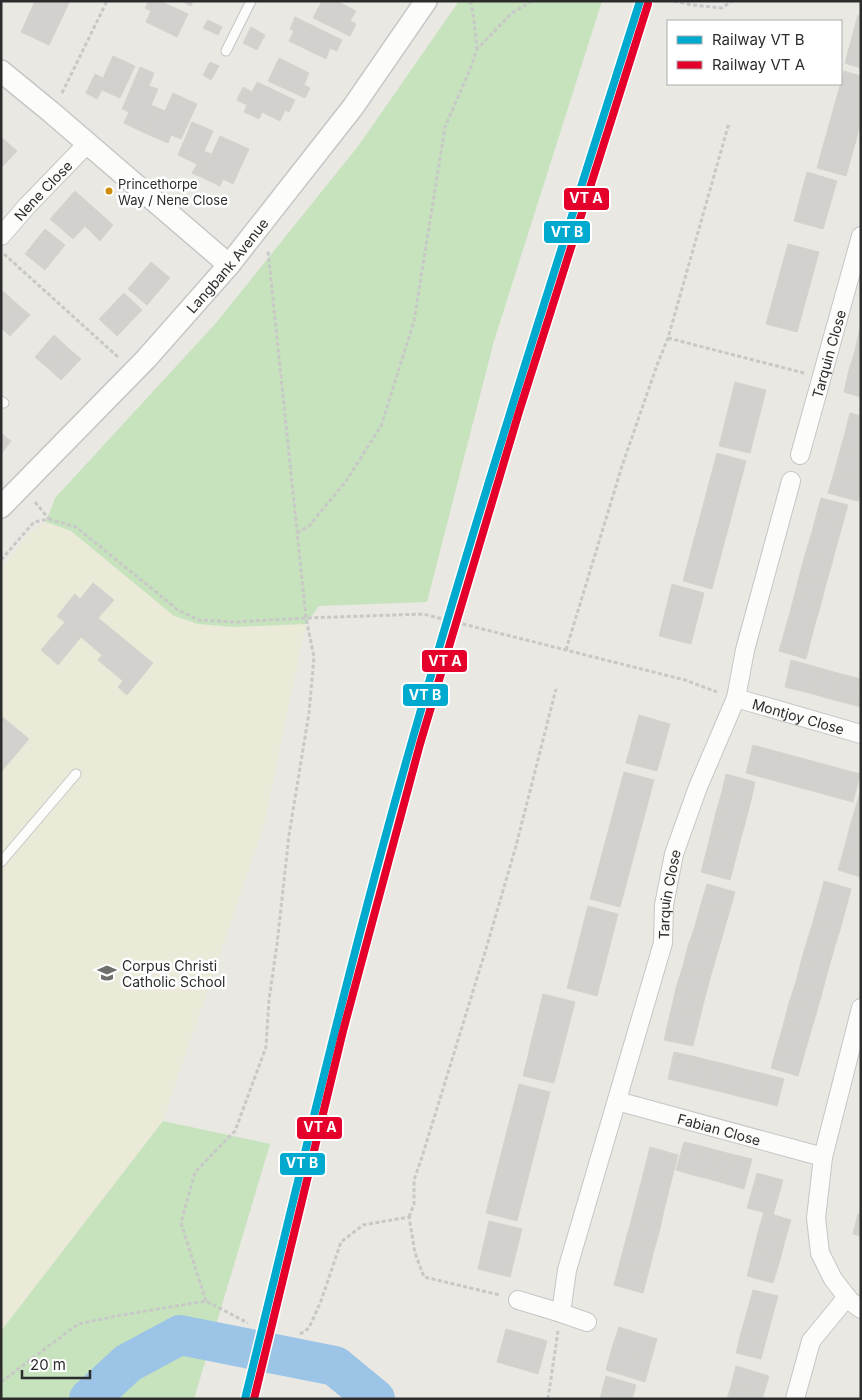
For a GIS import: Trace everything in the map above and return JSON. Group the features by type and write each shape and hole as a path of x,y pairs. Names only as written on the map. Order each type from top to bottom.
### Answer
{"street":[{"name":"Langbank Avenue","path":"1,507 133,372 229,265 353,107 426,1"},
{"path":"1,71 52,112 229,265"},
{"name":"Nene Close","path":"1,236 87,144"},
{"name":"Tarquin Close","path":"800,455 859,248"},
{"name":"Tarquin Close","path":"561,1313 567,1270 663,944 664,905 674,854 698,787 736,698 745,650 791,480"},
{"name":"Montjoy Close","path":"736,698 861,734"},
{"path":"861,1008 855,1053 823,1157 816,1218 820,1252 833,1279 850,1301 861,1308"},
{"name":"Fabian Close","path":"617,1101 823,1157"},
{"path":"795,1399 811,1341 847,1297"},
{"path":"518,1300 587,1322"}],"lane":[{"path":"226,50 251,1"},
{"path":"1,862 76,774"}],"path":[{"path":"52,112 107,1"},
{"path":"297,533 309,526 346,481 381,426 414,321 445,126 477,49 470,1"},
{"path":"477,49 512,13 532,1"},
{"path":"674,1 722,8 732,1"},
{"path":"566,650 622,466 668,338 728,123"},
{"path":"206,1301 180,1223 195,1172 236,1132 266,1047 269,1000 289,835 309,714 314,657 306,618 270,257 262,223"},
{"path":"1,252 120,358 133,372"},
{"path":"668,338 822,377"},
{"path":"1,560 34,522 49,519 76,527 178,610 199,620 235,622 423,614 685,680 736,698"},
{"path":"518,1300 424,1277 415,1253 409,1217 414,1204 414,1180 516,846 556,689"},
{"path":"300,1334 309,1328 321,1302 341,1242 363,1225 409,1217"},
{"path":"1,1382 78,1324 206,1301 248,1323"},
{"path":"548,1399 561,1313"}],"shaded area":[{"name":"Corpus Christi Catholic School","path":"46,522 71,531 234,627 306,624 264,825 163,1121 1,1331 1,570 29,533"}],"green space":[{"path":"459,1 602,1 494,341 427,602 319,606 306,624 234,627 198,624 174,616 71,531 46,522 55,498 216,323 359,145"},
{"path":"163,1121 270,1144 194,1399 1,1399 1,1331"}],"building":[{"path":"35,1 55,1 67,7 60,22 32,8"},
{"path":"55,1 70,1 67,7"},
{"path":"149,1 160,1 188,14 177,37 146,22 151,11 145,8"},
{"path":"182,1 193,1 191,6"},
{"path":"322,1 337,1 356,11 350,21 356,24 350,36 313,18"},
{"path":"32,8 60,22 49,45 21,32"},
{"path":"858,15 861,16 861,68 845,63"},
{"path":"295,17 342,40 337,51 330,48 326,59 289,41 294,31 290,29"},
{"path":"208,20 222,27 218,35 203,28"},
{"path":"251,27 265,35 257,50 243,43"},
{"path":"113,56 135,66 120,98 102,90 97,99 86,93 95,74 103,78"},
{"path":"279,58 309,73 304,85 310,88 305,98 268,81"},
{"path":"210,62 219,66 211,80 203,75"},
{"path":"140,67 154,73 149,86 158,89 151,105 158,108 147,134 124,123 129,112 122,109"},
{"path":"844,71 861,76 861,122 846,176 817,168 840,85 842,85"},
{"path":"257,82 295,100 289,112 285,110 280,121 262,112 259,119 244,112 247,105 237,100 243,87 252,92"},
{"path":"173,93 197,104 181,139 171,135 168,143 147,134 158,108 165,111"},
{"path":"192,122 213,131 204,151 211,154 201,177 192,173 197,164 178,155"},
{"path":"220,136 249,149 233,184 223,179 220,186 201,177"},
{"path":"1,139 17,151 1,168"},
{"path":"807,172 837,181 823,229 794,221"},
{"path":"75,191 113,225 100,241 85,226 73,239 50,219"},
{"path":"45,229 65,245 45,270 25,254"},
{"path":"788,244 819,252 797,332 766,324"},
{"path":"151,262 170,278 147,305 128,289"},
{"path":"3,291 17,304 1,321 1,294"},
{"path":"124,293 142,310 117,336 99,319"},
{"path":"17,304 30,315 10,336 1,328 1,321"},
{"path":"861,328 861,353 855,351"},
{"path":"54,335 68,348 49,369 35,357"},
{"path":"68,348 81,359 61,380 49,369"},
{"path":"855,351 861,353 861,373 849,370"},
{"path":"849,370 861,373 861,397 844,392"},
{"path":"735,382 766,390 750,453 719,446"},
{"path":"850,413 861,416 861,437 845,433"},
{"path":"1,433 11,441 1,454"},
{"path":"845,433 861,437 861,456 840,451"},
{"path":"840,451 861,456 861,480 834,473"},
{"path":"717,453 746,461 712,589 683,581"},
{"path":"834,473 861,480 858,501 828,493"},
{"path":"821,498 848,505 843,523 816,516"},
{"path":"816,516 843,523 838,540 812,532"},
{"path":"812,532 838,540 832,563 805,555"},
{"path":"805,555 832,563 826,584 799,577"},
{"path":"799,577 826,584 821,604 794,597"},
{"path":"93,583 114,600 98,618 153,663 127,695 118,687 123,681 98,660 102,655 81,637 58,665 41,650 65,622 57,616 75,594 80,599"},
{"path":"672,584 704,593 691,644 659,636"},
{"path":"794,597 821,604 815,624 789,616"},
{"path":"789,616 815,624 806,659 779,651"},
{"path":"791,660 820,668 813,694 785,687"},
{"path":"820,668 841,674 834,700 813,694"},
{"path":"841,674 861,679 854,705 834,700"},
{"path":"861,682 861,707 854,705"},
{"path":"639,715 670,724 657,771 626,763"},
{"path":"1,716 29,739 1,772"},
{"path":"753,745 860,774 853,802 746,773"},
{"path":"624,772 654,780 620,907 590,899"},
{"path":"726,774 755,782 751,800 722,792"},
{"path":"722,792 751,800 746,820 716,812"},
{"path":"861,793 861,829 850,826"},
{"path":"716,812 746,820 740,841 711,833"},
{"path":"850,826 861,829 861,851 845,846"},
{"path":"711,833 740,841 735,861 706,853"},
{"path":"845,846 861,851 861,877 838,870"},
{"path":"706,853 735,861 730,880 701,872"},
{"path":"824,881 851,889 846,908 819,900"},
{"path":"707,884 735,892 729,913 701,904"},
{"path":"819,900 846,908 840,930 813,922"},
{"path":"701,904 729,913 723,934 695,926"},
{"path":"588,906 618,914 597,996 567,988"},
{"path":"813,922 840,930 834,949 807,941"},
{"path":"695,926 723,934 717,954 688,946"},
{"path":"807,941 834,949 828,970 801,962"},
{"path":"688,946 717,954 711,975 683,966"},
{"path":"801,962 828,970 823,989 796,982"},
{"path":"683,966 711,975 705,997 676,988"},
{"path":"796,982 823,989 817,1011 789,1003"},
{"path":"676,988 705,997 701,1013 672,1006"},
{"path":"543,994 575,1002 554,1083 523,1076"},
{"path":"789,1003 817,1011 810,1034 783,1026"},
{"path":"672,1006 701,1013 693,1046 664,1040"},
{"path":"783,1026 810,1034 804,1055 777,1047"},
{"path":"777,1047 804,1055 798,1076 771,1068"},
{"path":"674,1052 692,1056 685,1083 668,1079"},
{"path":"692,1056 712,1061 705,1088 685,1083"},
{"path":"712,1061 729,1065 722,1092 705,1088"},
{"path":"729,1065 748,1070 741,1097 722,1092"},
{"path":"748,1070 765,1074 758,1101 741,1097"},
{"path":"765,1074 784,1079 777,1106 758,1101"},
{"path":"519,1084 550,1092 517,1221 486,1213"},
{"path":"684,1142 701,1146 693,1175 676,1170"},
{"path":"701,1146 716,1150 709,1179 693,1175"},
{"path":"650,1147 678,1155 669,1190 641,1183"},
{"path":"716,1150 731,1154 723,1183 709,1179"},
{"path":"731,1154 752,1159 744,1189 723,1183"},
{"path":"757,1173 783,1180 773,1215 747,1208"},
{"path":"641,1183 669,1190 664,1210 636,1202"},
{"path":"636,1202 664,1210 660,1229 631,1221"},
{"path":"764,1212 791,1220 785,1240 758,1232"},
{"path":"858,1214 861,1215 861,1236 853,1234"},
{"path":"489,1221 522,1229 510,1277 478,1269"},
{"path":"631,1221 660,1229 654,1250 625,1243"},
{"path":"758,1232 785,1240 780,1260 753,1253"},
{"path":"625,1243 654,1250 649,1270 620,1262"},
{"path":"753,1253 780,1260 773,1283 747,1276"},
{"path":"620,1262 649,1270 643,1293 614,1285"},
{"path":"753,1290 778,1296 772,1318 747,1312"},
{"path":"747,1312 772,1318 766,1340 741,1333"},
{"path":"619,1327 657,1339 651,1360 612,1348"},
{"path":"506,1329 527,1335 518,1368 497,1362"},
{"path":"741,1333 766,1340 761,1359 736,1353"},
{"path":"527,1335 547,1341 538,1374 518,1368"},
{"path":"612,1348 651,1360 645,1382 606,1370"},
{"path":"736,1366 769,1376 763,1396 731,1386"},
{"path":"606,1376 636,1385 632,1399 617,1399 601,1395"},
{"path":"731,1386 763,1396 763,1399 727,1399"},
{"path":"601,1395 617,1399 600,1399"}],"waterway":[{"path":"89,1399 128,1363 180,1335 335,1366 375,1399"}],"transit line":[{"path":"245,1399 346,987 412,741 495,463 640,1"},
{"path":"254,1399 343,1031 420,744 518,415 648,4"}],"place":[{"name":"Princethorpe Way / Nene Close","path":"109,191"},
{"name":"Corpus Christi Catholic School","path":"107,973"}]}
